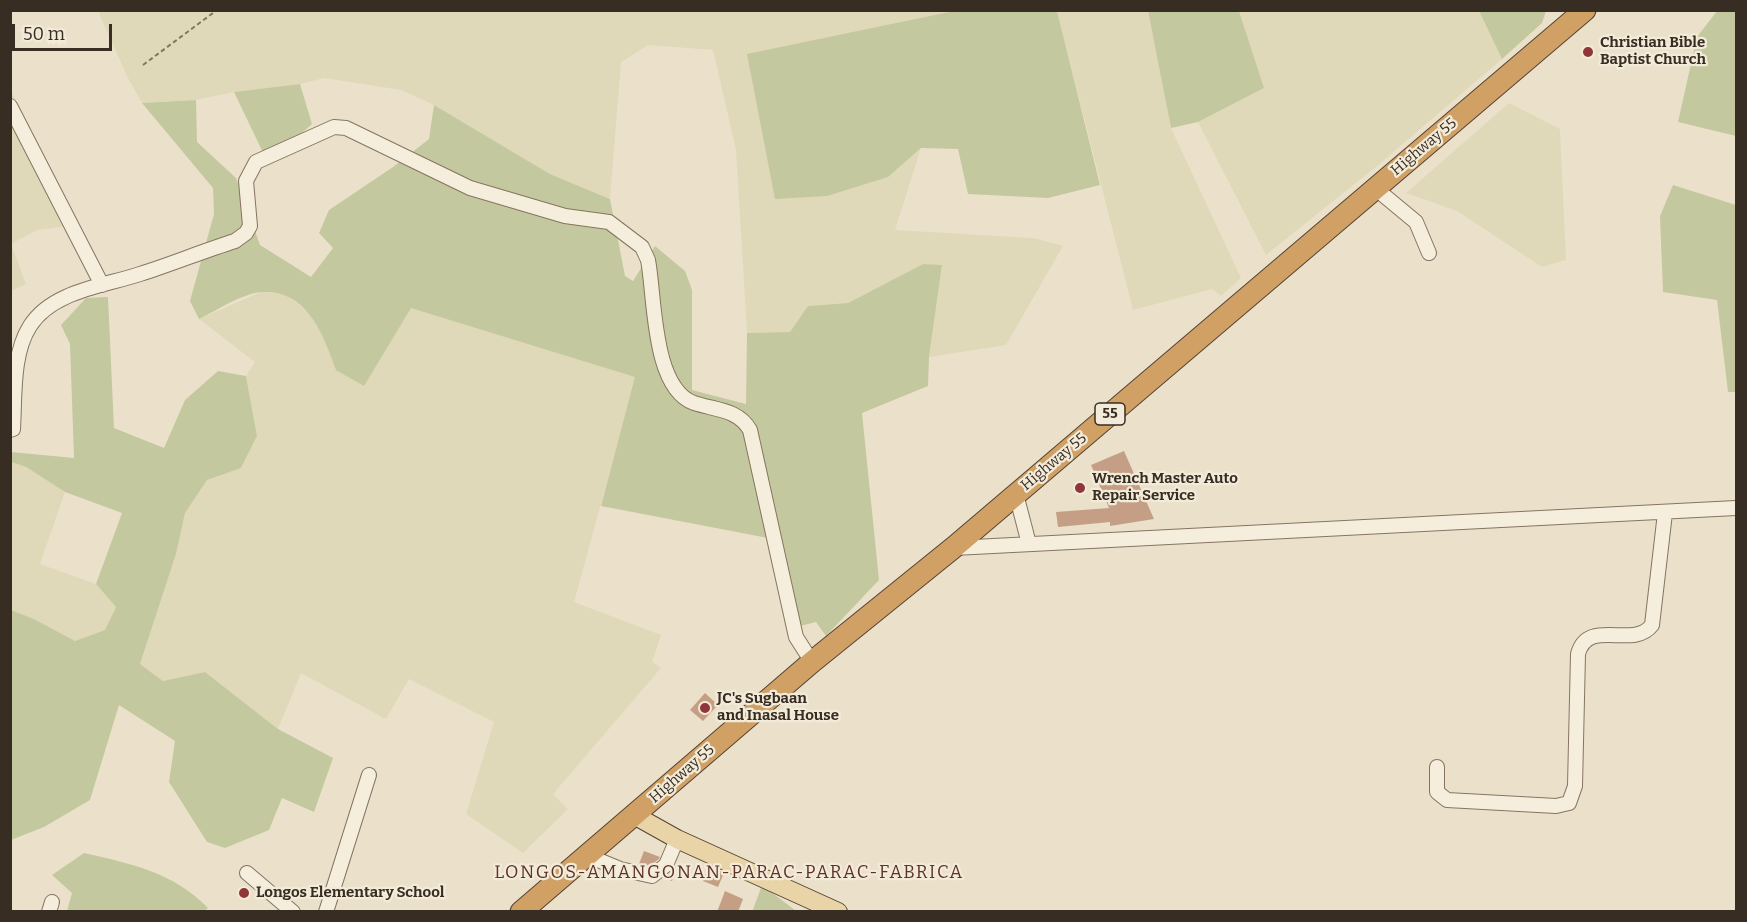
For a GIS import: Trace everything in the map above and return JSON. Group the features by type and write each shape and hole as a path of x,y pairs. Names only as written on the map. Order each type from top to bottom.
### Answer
{"highway":[{"name":"Highway 55","path":"521,912 634,815 808,656 953,548 1585,10"}],"main road":[{"path":"634,815 677,839 838,912"}],"street":[{"path":"10,106 102,285"},
{"path":"10,430 21,347 30,325 42,313 67,296 141,274 241,237 250,226 246,181 256,162 334,127 346,128 470,188 565,216 609,222 642,246 648,260 661,354 675,388 692,402 738,416 750,430 796,638 808,656"},
{"path":"1375,188 1416,222 1428,253"},
{"path":"1016,494 1029,544"},
{"path":"953,548 1737,508"},
{"path":"1437,767 1437,792 1447,800 1556,807 1569,803 1575,786 1580,645 1591,636 1639,634 1647,631 1652,625 1665,513"},
{"path":"326,912 369,775"},
{"path":"586,855 620,869 652,876 666,865 677,839"},
{"path":"247,873 292,912"}],"path":[{"path":"143,65 217,10"}],"shaded area":[{"path":"98,11 959,11 932,18 888,177 921,148 895,230 1034,238 1063,246 1006,345 929,357 942,266 923,264 848,303 809,306 790,332 747,333 736,150 713,50 648,45 621,62 610,199 550,174 434,105 401,90 324,78 300,84 234,92 196,100 142,103 127,76"},
{"path":"1057,11 1148,11 1171,128 1241,278 1221,296 1212,289 1133,310"},
{"path":"1239,11 1479,11 1502,59 1377,166 1266,255 1198,122 1264,88"},
{"path":"10,88 47,171 79,225 37,230 11,244 26,284 11,291"},
{"path":"1509,103 1560,129 1566,260 1542,267 1457,211 1406,193"},
{"path":"261,292 285,294 310,313 323,332 336,370 411,307 636,377 574,602 661,635 652,662 661,668 553,794 568,809 523,853 466,814 494,722 409,679 386,719 301,673 278,729 205,672 163,681 140,664 176,554 185,513 207,480 241,468 257,436 246,376 255,362 199,319"},
{"path":"10,462 26,467 65,492 40,564 96,584 116,607 105,630 75,641 34,619 11,610"}],"green space":[{"path":"959,10 1057,11 1100,185 1048,198 968,194 958,149 921,148 888,177 827,196 775,199 747,54"},
{"path":"1148,11 1239,11 1264,88 1198,122 1171,128"},
{"path":"1479,11 1546,11 1542,23 1502,59"},
{"path":"1717,11 1736,11 1736,136 1678,122 1697,37"},
{"path":"300,84 312,124 268,163 234,92"},
{"path":"196,100 197,142 236,178 260,245 311,277 333,248 319,233 329,210 393,167 429,139 434,105 550,174 610,199 625,276 633,281 655,246 685,271 692,290 692,390 746,404 747,333 790,332 808,306 848,303 923,264 942,265 929,357 928,386 862,413 879,580 826,636 816,622 788,629 768,538 601,506 635,377 411,308 364,386 336,370 326,343 312,317 291,298 278,293 255,293 199,319 190,301 214,214 213,188 142,103"},
{"path":"1673,185 1736,205 1736,392 1728,392 1717,300 1663,292 1660,216"},
{"path":"108,297 114,428 164,448 185,400 218,371 246,376 257,436 241,468 207,480 185,513 176,554 140,664 163,681 205,672 278,729 333,758 314,812 282,798 269,830 225,848 207,842 169,782 175,741 119,705 90,800 44,827 11,840 11,610 34,619 75,641 105,630 116,607 96,584 122,513 65,492 26,467 11,462 11,452 74,458 70,344 61,325 86,298"},
{"path":"84,853 151,871 181,886 208,908 203,912 67,911 72,893 52,875"},
{"path":"762,885 796,911 752,912"}],"building":[{"path":"1124,451 1154,519 1110,526 1110,522 1058,527 1056,512 1109,508 1091,465"},
{"path":"705,693 718,705 703,721 690,710"},
{"path":"644,851 660,857 650,866 639,864"},
{"path":"677,863 672,881 664,878 672,872"},
{"path":"709,866 724,873 718,887 703,881"},
{"path":"725,891 743,899 738,912 717,912"}],"place":[{"name":"Christian Bible Baptist Church","path":"1588,52"},
{"name":"Wrench Master Auto Repair Service","path":"1080,488"},
{"name":"JC's Sugbaan and Inasal House","path":"705,708"},
{"name":"Longos Elementary School","path":"244,893"}],"district":[{"name":"LONGOS-AMANGONAN-PARAC‑PARAC-FABRICA","path":"729,873"}]}
